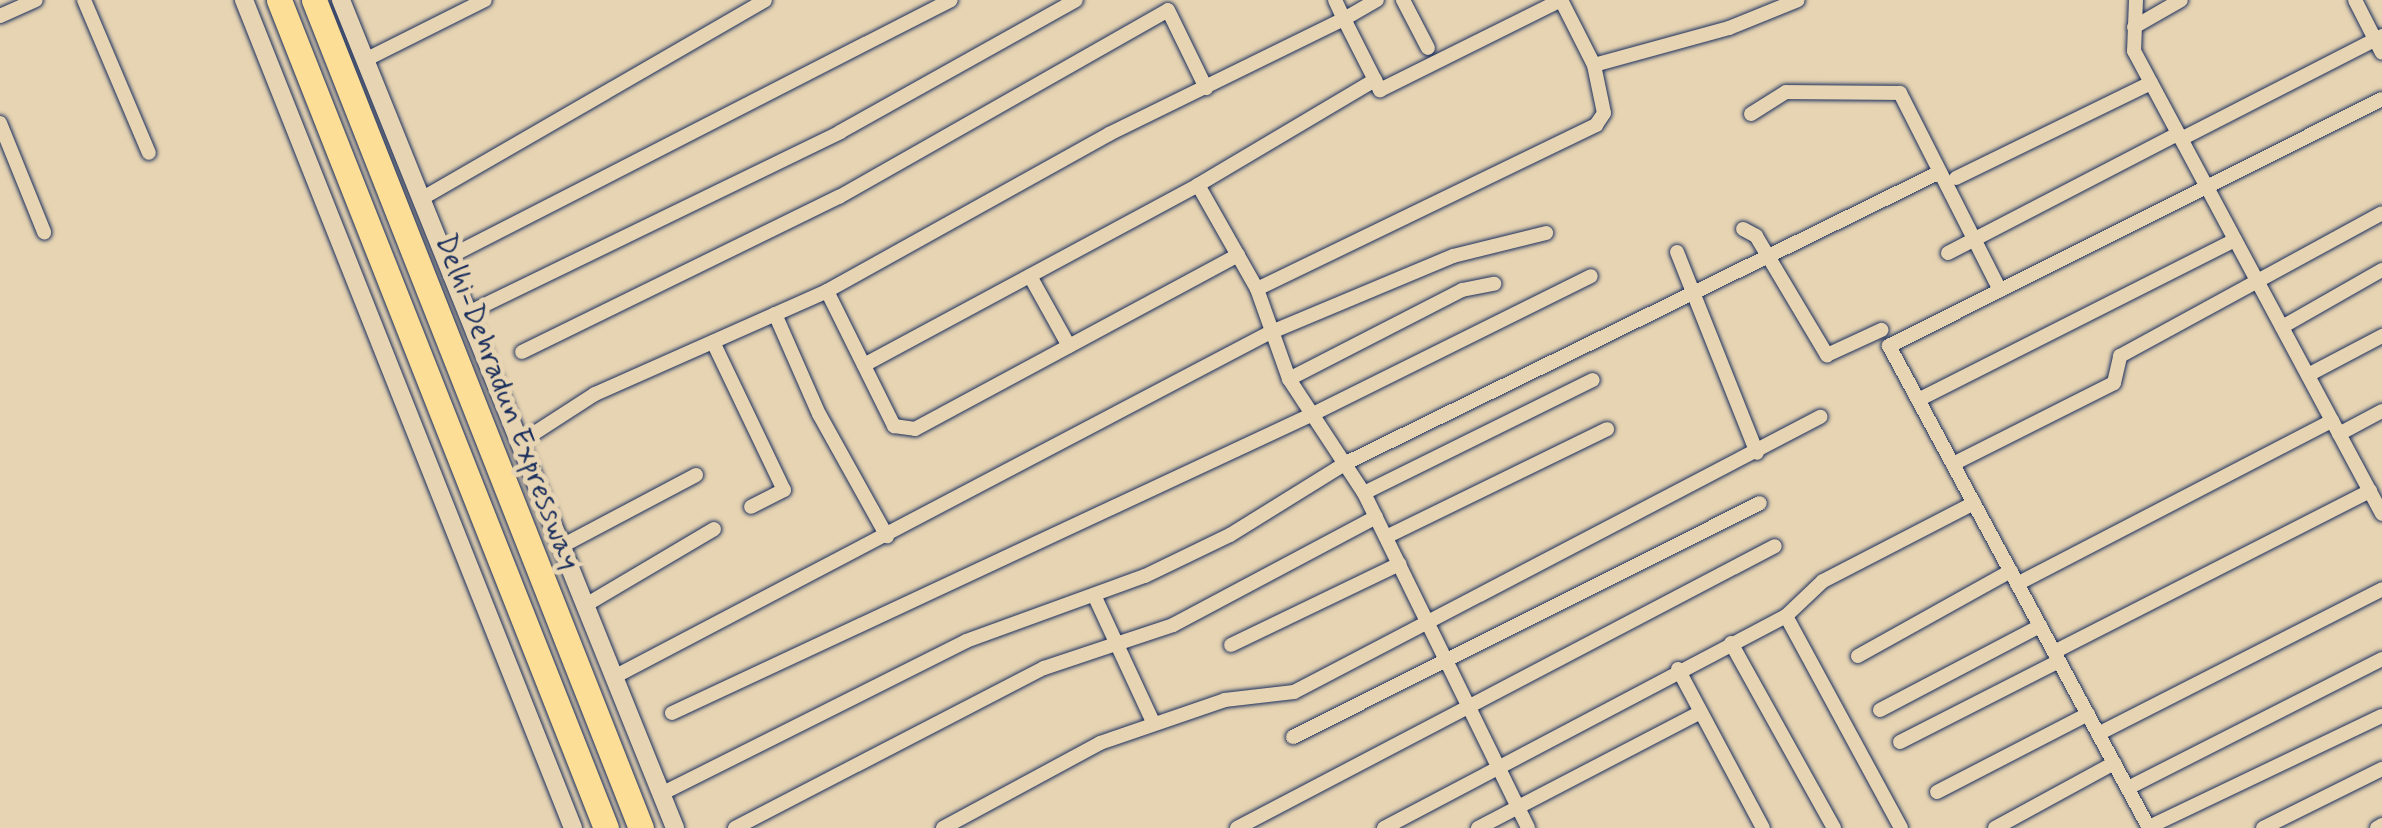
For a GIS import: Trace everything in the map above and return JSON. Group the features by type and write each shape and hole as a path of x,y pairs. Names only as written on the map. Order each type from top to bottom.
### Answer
{"highway":[{"path":"279,0 606,828"},
{"name":"Delhi-Dehradun Expressway","path":"314,0 641,828"}],"street":[{"path":"0,16 36,0"},
{"path":"84,0 148,154"},
{"path":"244,0 573,828"},
{"path":"341,0 466,314 526,438 560,547 600,598 614,677 669,790 675,828"},
{"path":"365,60 485,0"},
{"path":"421,199 765,0"},
{"path":"445,259 952,0"},
{"path":"466,314 840,132 1076,0"},
{"path":"1257,289 1576,140 1604,113 1594,65 1561,0 1380,90 1335,0"},
{"path":"526,438 556,424 595,394 827,291 1108,134 1377,0"},
{"path":"1403,0 1428,48"},
{"path":"1594,65 1730,28 1798,0"},
{"path":"2136,0 2134,52 2382,514"},
{"path":"2134,27 2181,0"},
{"path":"1948,253 2180,136 2380,43 2354,0"},
{"path":"522,352 840,197 1168,10 1206,88"},
{"path":"864,365 1198,186 1375,80"},
{"path":"1956,178 2151,84"},
{"path":"1751,114 1786,92 1900,94 2000,290"},
{"path":"2382,99 1889,346 2149,827 2382,716"},
{"path":"0,124 44,232"},
{"path":"669,790 966,641 1094,594 1230,535 1346,463 1940,172"},
{"path":"1198,186 1257,289 1269,333 1289,379 1364,493 1528,828"},
{"path":"1953,464 2114,383 2120,356 2382,213"},
{"path":"1742,229 1756,236 1826,355 1881,330"},
{"path":"614,677 1269,333 1453,256 1546,232"},
{"path":"1918,400 2235,240"},
{"path":"1677,252 1757,453"},
{"path":"827,291 894,426 915,429 1238,255"},
{"path":"2282,327 2382,270"},
{"path":"1030,276 1069,346"},
{"path":"672,713 1313,414 1591,276"},
{"path":"1289,379 1462,290 1494,284"},
{"path":"775,314 819,414 887,536"},
{"path":"2308,375 2382,336"},
{"path":"713,342 784,490 750,507"},
{"path":"1364,493 1593,380"},
{"path":"1858,656 2336,427 2382,412"},
{"path":"942,828 1100,743 1225,700 1294,692 1820,417"},
{"path":"1386,537 1607,428"},
{"path":"560,547 696,475"},
{"path":"1900,742 2370,491"},
{"path":"1384,828 1678,669 1786,616 1822,581 1974,502"},
{"path":"1292,737 1760,503"},
{"path":"735,828 1044,668 1173,625 1376,517"},
{"path":"600,598 714,529"},
{"path":"1237,828 1776,546"},
{"path":"1231,645 1399,564"},
{"path":"2098,734 2382,588"},
{"path":"1094,594 1154,724"},
{"path":"1786,616 1901,828"},
{"path":"1880,710 2040,626"},
{"path":"1731,642 1834,828"},
{"path":"2128,788 2382,660"},
{"path":"1678,669 1763,828"},
{"path":"1478,828 1701,712"},
{"path":"1937,792 2088,714"},
{"path":"1994,828 2114,764"},
{"path":"2264,828 2382,769"}]}
